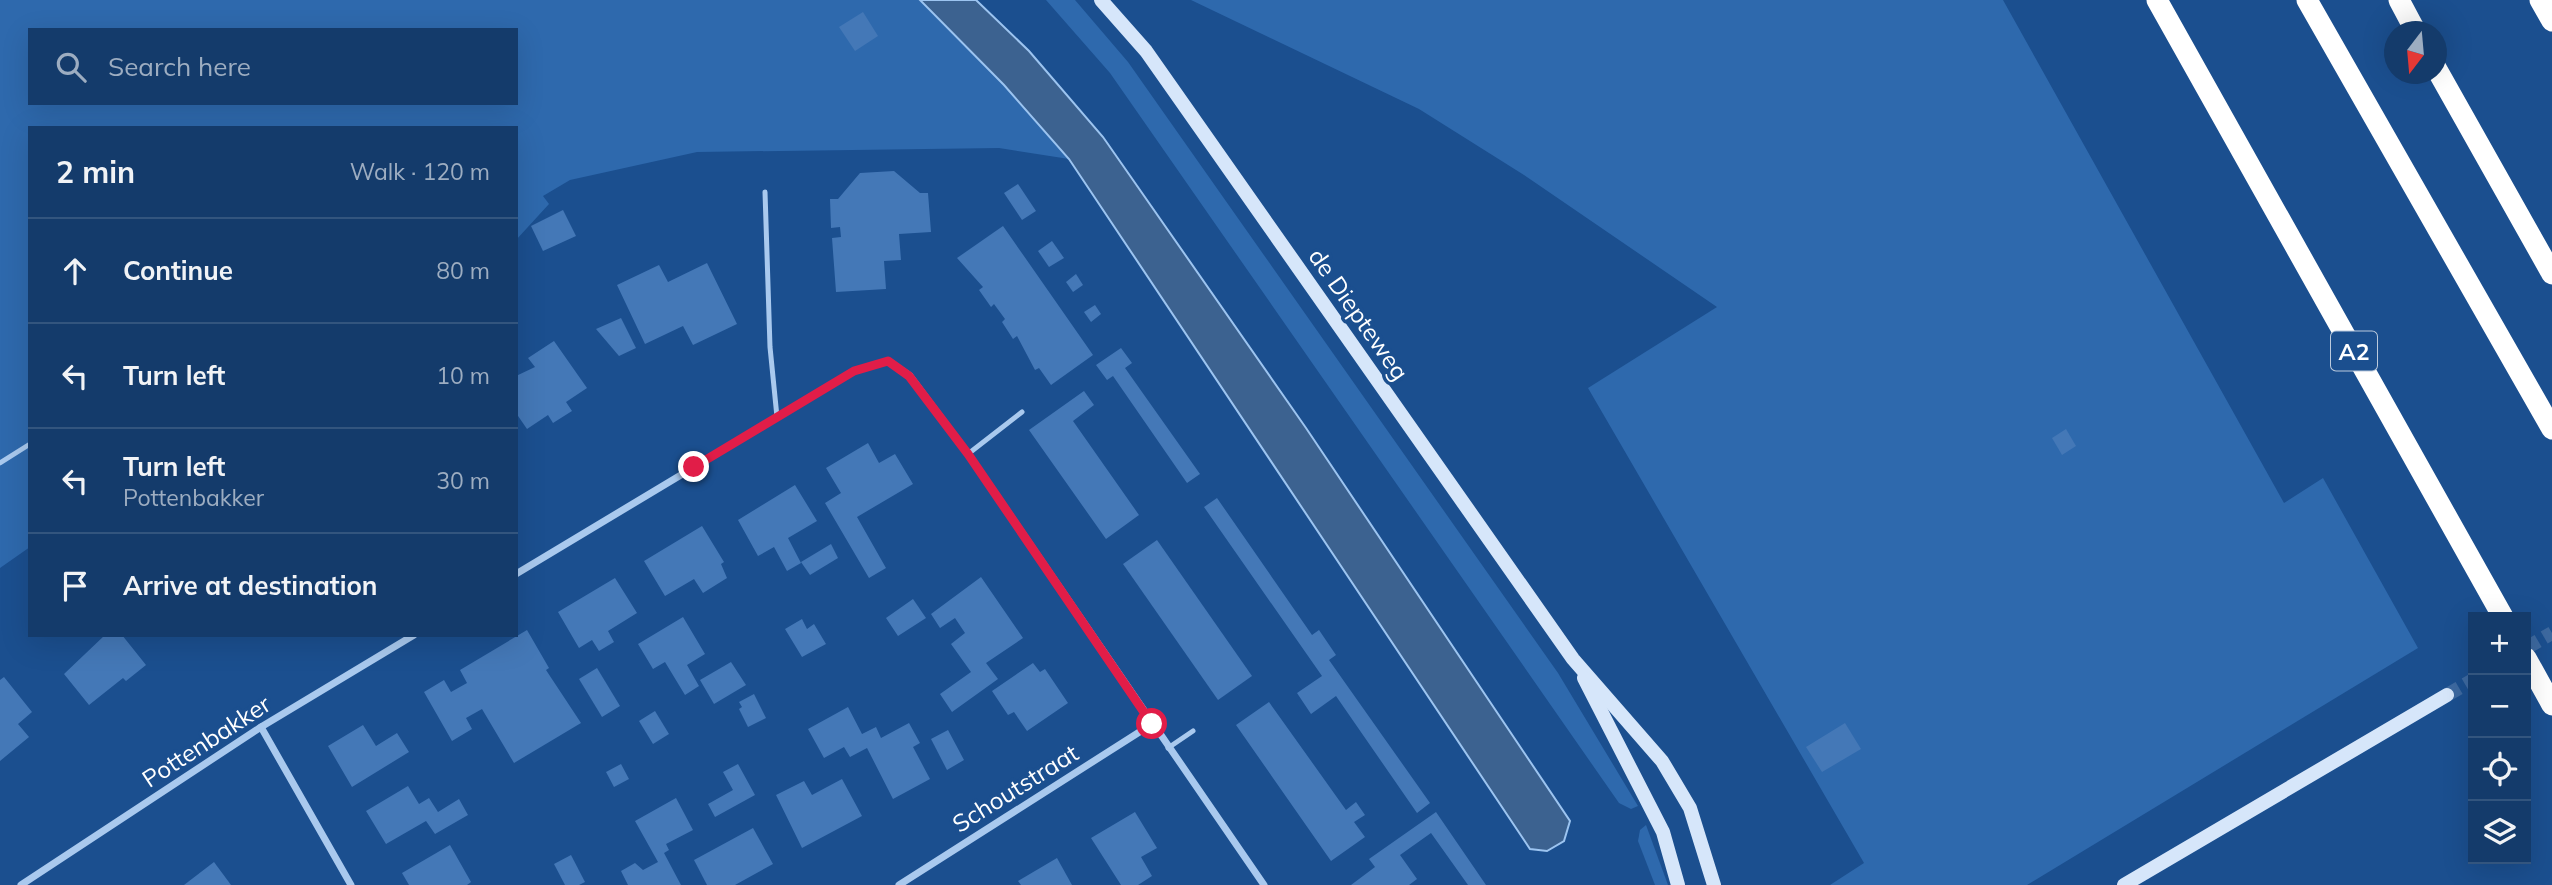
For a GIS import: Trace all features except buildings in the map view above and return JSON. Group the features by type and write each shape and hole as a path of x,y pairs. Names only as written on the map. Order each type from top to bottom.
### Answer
{"highway":[{"path":"2147,0 2206,84"},
{"name":"A2","path":"2158,0 2500,612"},
{"path":"2307,0 2552,429"},
{"path":"2399,0 2410,21"},
{"path":"2540,0 2552,21"},
{"path":"2446,84 2552,274"},
{"path":"2531,667 2552,705"}],"street":[{"name":"de Diepteweg","path":"1101,0 1154,63 1573,659 1662,761 1690,807 1714,885"},
{"path":"518,573 854,371 888,361 909,376 968,454 1264,885"},
{"name":"Pottenbakker","path":"21,885 261,727 411,637"},
{"name":"de Diepteweg","path":"1573,659 1663,832 1678,885"},
{"path":"2124,885 2448,695"},
{"name":"Schoutstraat","path":"899,885 1152,724"},
{"path":"261,727 351,885"}],"lane":[{"path":"765,192 770,347 777,417"},
{"path":"968,454 1023,412"},
{"path":"0,463 28,445"},
{"path":"1168,748 1193,730"}],"shaded area":[{"path":"0,0 920,0 1004,85 1069,159 999,148 697,152 570,180 543,196 549,204 518,238 518,126 28,126 28,548 0,568"},
{"path":"920,0 976,0 1029,51 1103,137 1306,428 1570,821 1564,841 1547,851 1530,849 1069,159 1004,85"},
{"path":"1046,0 1075,0 1128,62 1558,673 1638,806 1631,809 1619,803 1110,73"},
{"path":"1191,0 2003,0 2284,503 2323,478 2418,648 2027,885 1830,885 1864,863 1588,388 1717,307 1524,175 1419,109"},
{"path":"1646,825 1668,885 1655,885 1638,841 1640,830"}],"tunnel":[{"path":"2531,645 2552,633"},
{"path":"2447,695 2468,683"}],"route":[{"path":"694,467 854,371 888,361 909,376 968,454 1152,724"}]}
